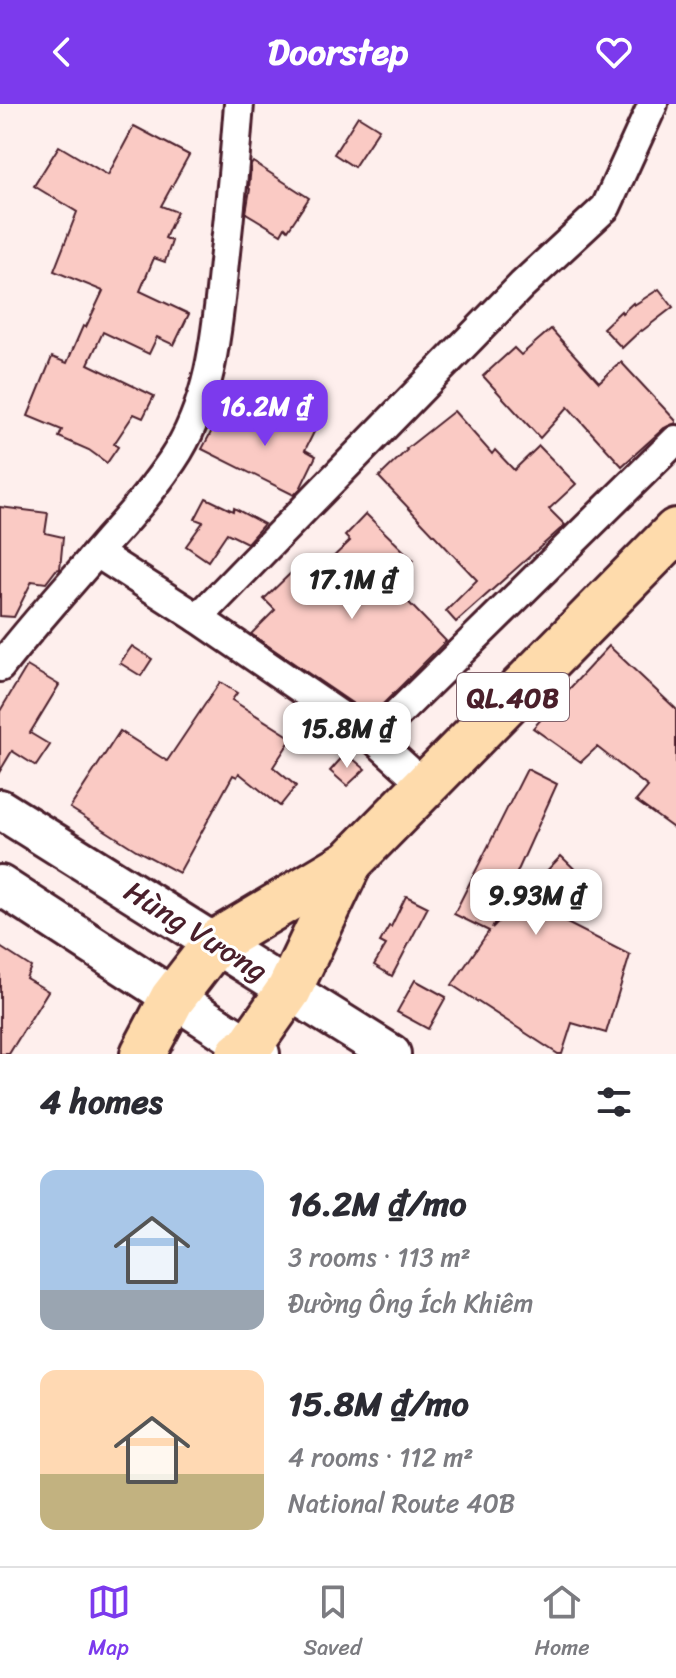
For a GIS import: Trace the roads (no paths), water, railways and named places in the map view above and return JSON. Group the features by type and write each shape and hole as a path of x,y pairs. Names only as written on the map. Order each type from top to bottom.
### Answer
{"highway":[{"name":"QL.40B","path":"350,862 676,531"},
{"path":"143,1054 172,999 216,942 350,862"},
{"path":"249,1052 289,990 350,862"}],"main road":[{"name":"Hùng Vương","path":"0,809 391,1054"},
{"path":"0,885 249,1052"}],"street":[{"path":"0,667 174,459 204,393 215,342 239,104"},
{"path":"198,618 522,285 606,207 653,104"},
{"path":"373,738 676,440"},
{"path":"97,553 373,738 426,786"}]}
